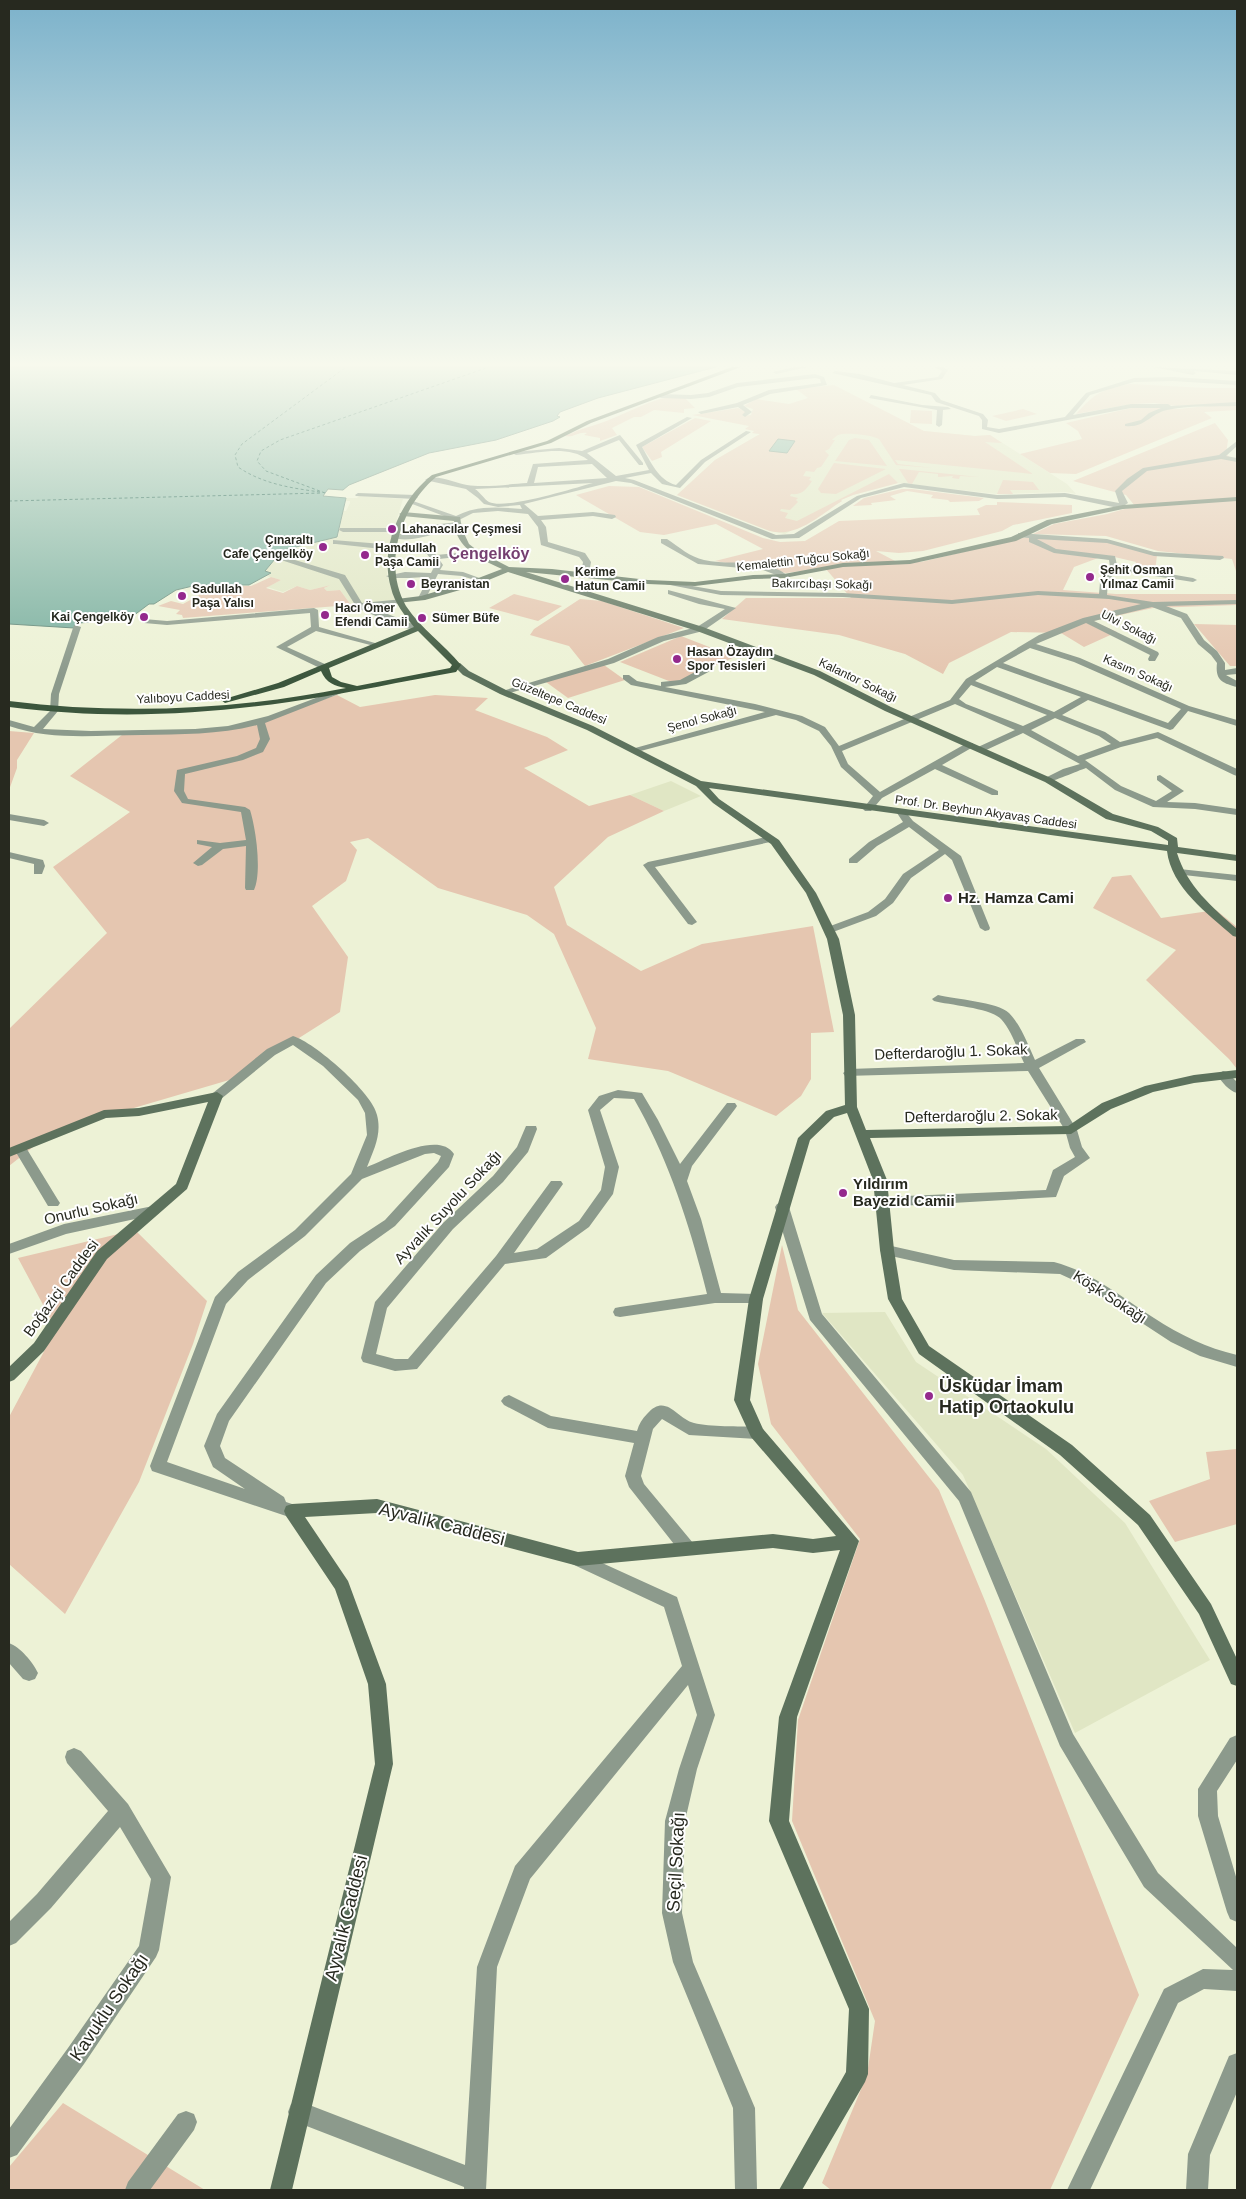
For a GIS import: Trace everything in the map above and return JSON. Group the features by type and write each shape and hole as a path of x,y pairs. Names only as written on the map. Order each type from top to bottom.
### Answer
{"main road":[{"path":"455,667 419,628 400,601 390,576 390,555 403,514 413,499 428,480 456,470"},
{"name":"Yalıboyu Caddesi","path":"9,696 54,707 111,708 168,707 235,699 303,677 419,628"},
{"path":"324,667 328,678 338,684 358,688"},
{"name":"Yalıboyu Caddesi","path":"9,704 173,711 236,706 340,692 455,667"},
{"path":"303,677 317,678 326,684 325,691 320,695"}],"street":[{"path":"530,485 534,470"},
{"path":"601,470 608,476 616,479"},
{"path":"428,480 460,484 479,494 486,503 520,503 556,496 650,471 668,486 678,487 695,470"},
{"path":"466,487 616,479 632,481 765,534 781,537 796,536 803,533 859,497 904,485 997,497 1065,495 1122,506 1124,503 1118,491 1144,470"},
{"path":"358,495 413,499 457,522"},
{"name":"Kemalettin Tuğcu Sokağı","path":"508,569 584,574 648,582 695,584 753,577 784,576 843,565 910,562 1013,539 1050,522 1122,506 1237,499"},
{"path":"520,503 536,518 542,527 544,543 582,555 587,562 584,574"},
{"path":"343,530 418,536 436,531 435,527 457,522 471,511 498,509 528,512"},
{"path":"403,514 457,522"},
{"path":"536,518 593,514 612,517"},
{"path":"457,522 458,529 466,545 475,553 508,569"},
{"path":"1021,535 1049,539 1107,541 1154,554 1220,558"},
{"path":"1021,535 1054,551 1112,558 1114,567 1104,582 1103,596"},
{"path":"664,541 698,561 711,564 759,567 775,571 784,576"},
{"path":"336,542 426,550 439,565 422,598"},
{"path":"434,557 475,553"},
{"path":"278,556 342,577 360,606 407,626 419,628"},
{"path":"1114,567 1193,580"},
{"path":"360,606 422,598 481,580 508,569"},
{"name":"Kalantor Sokağı","path":"508,569 700,629 817,673 910,719 1048,780 1066,789 1097,811 1118,820 1157,829 1173,840 1171,850"},
{"path":"390,576 405,574 463,574 481,580"},
{"path":"1160,584 1162,576"},
{"path":"502,692 616,670 661,638 700,629 732,608 681,596 648,582"},
{"name":"Bakırcıbaşı Sokağı","path":"664,583 721,593 843,595 952,602 1038,593 1103,596 1153,604"},
{"path":"956,701 954,699 969,681 1042,637 1086,620 1153,604 1237,602"},
{"path":"1153,604 1184,616 1200,642 1214,653 1221,663 1220,673 1224,679 1237,684"},
{"path":"144,621 167,623 314,610 315,628"},
{"name":"Ulvi Sokağı","path":"1086,620 1155,654 1152,659"},
{"path":"36,731 54,707 55,694 77,627"},
{"path":"324,667 280,647 315,628 378,645"},
{"name":"Kasım Sokağı","path":"1030,645 1077,660 1186,708 1237,723"},
{"path":"997,664 1170,727 1186,708"},
{"name":"Güzeltepe Caddesi","path":"455,667 502,692 590,728 699,784"},
{"path":"616,670 653,683 678,684 711,667"},
{"path":"616,670 634,683 799,718 822,729 837,750 844,765 880,796"},
{"path":"1220,673 1237,671"},
{"path":"969,681 1102,734 1118,745"},
{"path":"9,723 22,729 36,731 95,733 191,732 229,729 260,721 340,692"},
{"path":"981,749 1055,715 1088,697"},
{"path":"837,750 956,701 1023,730 1088,765 1118,788 1156,805 1195,806 1237,812"},
{"name":"Şenol Sokağı","path":"633,750 777,712"},
{"path":"250,888 252,855 248,819 244,810 185,801 179,791 180,772 240,758 260,750 266,739 260,721"},
{"path":"1078,759 1118,745 1158,735 1237,773"},
{"path":"868,809 872,802 880,796 970,745"},
{"path":"935,765 994,793"},
{"path":"1048,780 1066,771 1088,765"},
{"path":"1156,805 1179,792 1160,778"},
{"path":"699,784 716,801 775,842 811,893 833,938 849,1014 851,1107 880,1180 887,1250 896,1299 924,1350 1066,1450 1144,1520 1205,1609 1237,1678"},
{"name":"Prof. Dr. Beyhun Akyavaş Caddesi","path":"699,784 868,809 1237,858"},
{"path":"902,813 909,823 957,858 985,928"},
{"path":"9,818 44,823"},
{"path":"853,860 873,844 909,823"},
{"path":"692,922 648,865 771,839"},
{"path":"201,842 220,846 250,842"},
{"path":"198,863 220,846"},
{"path":"829,930 872,914 889,900 907,876 945,850"},
{"path":"1171,850 1181,877 1204,906 1237,934"},
{"path":"9,855 39,862 38,872"},
{"path":"1179,872 1237,878"},
{"path":"882,1202 1051,1194 1058,1173 1082,1158 1076,1148 1071,1130 1032,1067 1017,1035 1004,1015 994,1010 938,999"},
{"path":"53,1203 14,1151 104,1114 138,1112 217,1096 271,1052 293,1040 327,1063 363,1098 371,1114 373,1135 357,1176"},
{"name":"Defterdaroğlu 1. Sokak","path":"849,1072 1032,1067 1080,1042"},
{"name":"Defterdaroğlu 2. Sokak","path":"862,1134 1071,1130 1086,1116 1141,1091 1210,1075 1237,1074"},
{"path":"1223,1075 1237,1088"},
{"path":"501,1260 541,1254 584,1224 608,1191 612,1167 594,1110 601,1099 616,1092 638,1096 658,1127 681,1179 701,1238 715,1298"},
{"name":"Boğaziçi Caddesi","path":"9,1376 39,1347 102,1255 182,1186 217,1096"},
{"path":"681,1179 686,1164 731,1106"},
{"path":"790,2190 857,2074 859,2009 778,1821 788,1717 851,1541 757,1433 742,1400 756,1299 804,1138 830,1114 851,1107"},
{"name":"Ayvalık Suyolu Sokağı","path":"531,1129 523,1150 498,1179 448,1226 380,1306 368,1358 395,1365 412,1365 501,1260 556,1184"},
{"path":"435,1148 448,1154 444,1164 390,1223 355,1247 321,1279 274,1349 222,1418 212,1446 219,1462 292,1512 158,1466 220,1301 243,1276 300,1233 357,1176 423,1150 435,1148"},
{"path":"782,1207 815,1316 965,1497 1066,1740 1081,1765 1151,1880 1237,1962"},
{"name":"Onurlu Sokağı","path":"9,1249 64,1229 153,1211"},
{"name":"Köşk Sokağı","path":"887,1250 963,1266 1054,1267 1063,1269 1084,1278 1172,1337 1210,1353 1237,1361"},
{"path":"620,1312 715,1298 756,1299"},
{"path":"509,1401 548,1422 643,1438"},
{"path":"687,1548 637,1487 633,1476 646,1426 659,1411 674,1418 689,1429 757,1433"},
{"name":"Ayvalık Caddesi","path":"292,1512 377,1506 578,1559 773,1541 813,1546 851,1541"},
{"name":"Ayvalık Caddesi","path":"281,2190 384,1764 377,1684 342,1586 292,1512"},
{"name":"Seçil Sokağı","path":"578,1559 671,1602 706,1715 688,1768 675,1821 672,1913 682,1962 744,2108 746,2190"},
{"path":"9,1651 29,1673"},
{"path":"299,2112 476,2185 487,1967 522,1873 690,1668"},
{"path":"1237,1744 1207,1790 1208,1816 1237,1912"},
{"name":"Kavuklu Sokağı","path":"9,2147 76,2056 149,1950 161,1877 121,1811 74,1757"},
{"path":"9,1936 44,1901 121,1811"},
{"path":"1078,2190 1171,1996 1203,1979 1237,1981"},
{"path":"1197,2190 1199,2154 1224,2101 1237,2064"},
{"path":"136,2190 186,2122"}],"shaded area":[{"path":"705,470 1044,470 1067,484 1076,494 1066,492 997,494 898,483 841,500 785,534 770,531 677,495"},
{"path":"705,470 816,470 814,472 806,471 803,476 811,477 809,480 812,481 808,487 798,494 791,494 790,496 798,498 796,500 798,502 790,510 781,509 780,511 788,513 785,518 797,521 889,474 898,483 853,495 841,500 808,524 790,531 780,532 770,531 677,495"},
{"path":"830,470 885,470 836,494 821,493 818,489"},
{"path":"899,470 979,477 960,476 959,479 952,478 953,476 938,477 938,474 919,472 912,484 908,483"},
{"path":"990,470 1026,470 1033,474"},
{"path":"1045,470 1087,470 1076,474 1050,473"},
{"path":"1101,470 1237,470 1237,574 1232,559 1158,551 1106,536 1033,534 1054,524 1107,514 1135,506 1126,495 1073,481"},
{"path":"1003,480 1033,482 1039,490 1010,490 1013,494 997,494"},
{"path":"609,486 639,487 763,538 780,542 805,541 839,521 980,515 977,509 986,505 997,505 997,502 1072,505 1072,513 1013,525 1002,531 923,551 899,553 876,551 897,562 921,562 1027,537 1109,542 1157,555 1155,572 1133,569 1136,562 1106,555 1074,567 1063,590 1116,594 1237,594 1237,605 1153,608 1093,621 1117,632 1084,647 1061,633 1011,632 949,663 943,674 905,654 839,635 722,619 746,598 851,598 825,568 786,573 715,561 763,549 716,524 664,535 640,532 576,495"},
{"path":"902,489 984,498 979,501 950,502 948,500 931,498 933,495 907,491 890,496 896,500 871,503 872,505 853,506 864,498"},
{"path":"359,496 403,499 386,556 387,575 395,601 351,605 340,590 327,591 324,588 331,585 310,590 297,586 283,592 267,587 281,580 267,576 271,574 266,571 275,557 338,537 343,511 346,511 350,503 350,501 345,501 346,498 357,498"},
{"path":"271,577 281,580 266,588 283,593 297,586 310,590 331,585 324,588 327,591 340,590 351,605 183,618 182,615 176,614 180,610 158,606 171,601 183,604 203,593 191,589 202,586 251,586"},
{"path":"514,594 562,606 538,621 489,608"},
{"path":"580,599 602,601 684,628 585,666 569,646 530,635 534,629"},
{"path":"1194,624 1237,625 1237,666 1230,666"},
{"name":"Hasan Özaydın Spor Tesisleri","path":"681,636 735,657 674,683 620,662"},
{"path":"604,665 625,680 568,698 546,682"},
{"path":"337,695 360,707 435,695 488,698 475,710 547,737 568,750 524,768 589,806 630,795 664,811 608,837 554,887 567,925 641,971 702,944 813,926 834,1032 811,1033 811,1079 801,1096 776,1116 668,1071 588,1059 596,1028 554,934 527,915 438,888 368,838 350,842 357,850 346,881 312,906 348,957 340,1012 236,1078 52,1132 9,1166 9,1029 107,933 53,867 130,812 70,776 127,731 235,729"},
{"path":"9,731 34,733 17,760 17,768 9,790"},
{"path":"671,781 701,796 664,811 630,795"},
{"path":"1131,875 1161,918 1216,910 1237,927 1237,1069 1229,1059 1146,980 1176,950 1093,908 1112,877"},
{"path":"135,1230 207,1301 193,1344 139,1482 65,1614 9,1564 9,1417 56,1329 18,1258"},
{"path":"782,1245 798,1310 939,1490 985,1601 1139,1995 1050,2190 831,2190 822,2183 867,2075 875,2021 792,1821 798,1720 860,1539 771,1424 758,1364"},
{"path":"885,1312 916,1362 1046,1449 1125,1523 1210,1660 1075,1733 963,1475 822,1313"},
{"path":"1237,1449 1237,1524 1175,1542 1149,1501 1210,1479 1206,1452"},
{"path":"63,2103 205,2190 9,2190 9,2167"}],"water":[{"path":"9,470 387,470 349,485 343,490 328,489 323,496 346,498 337,537 271,553 275,559 265,571 271,573 249,585 197,585 176,590 154,604 149,604 129,619 79,623 74,628 9,624"}],"ferry route":[{"path":"242,470 267,481 288,487 320,492"},
{"path":"265,470 325,493"},
{"path":"9,501 322,493"}],"place":[{"name":"Lahanacılar Çeşmesi","path":"392,529"},
{"name":"Çınaraltı Cafe Çengelköy","path":"323,547"},
{"name":"Hamdullah Paşa Camii","path":"365,555"},
{"name":"Şehit Osman Yılmaz Camii","path":"1090,577"},
{"name":"Kerime Hatun Camii","path":"565,579"},
{"name":"Beyranistan","path":"411,584"},
{"name":"Sadullah Paşa Yalısı","path":"182,596"},
{"name":"Hacı Ömer Efendi Camii","path":"325,615"},
{"name":"Kai Çengelköy","path":"144,617"},
{"name":"Sümer Büfe","path":"422,618"},
{"name":"Hasan Özaydın Spor Tesisleri","path":"677,659"},
{"name":"Hz. Hamza Cami","path":"948,898"},
{"name":"Yıldırım Bayezid Camii","path":"843,1193"},
{"name":"Üsküdar İmam Hatip Ortaokulu","path":"929,1396"}],"district":[{"name":"Çengelköy","path":"489,553"}]}
